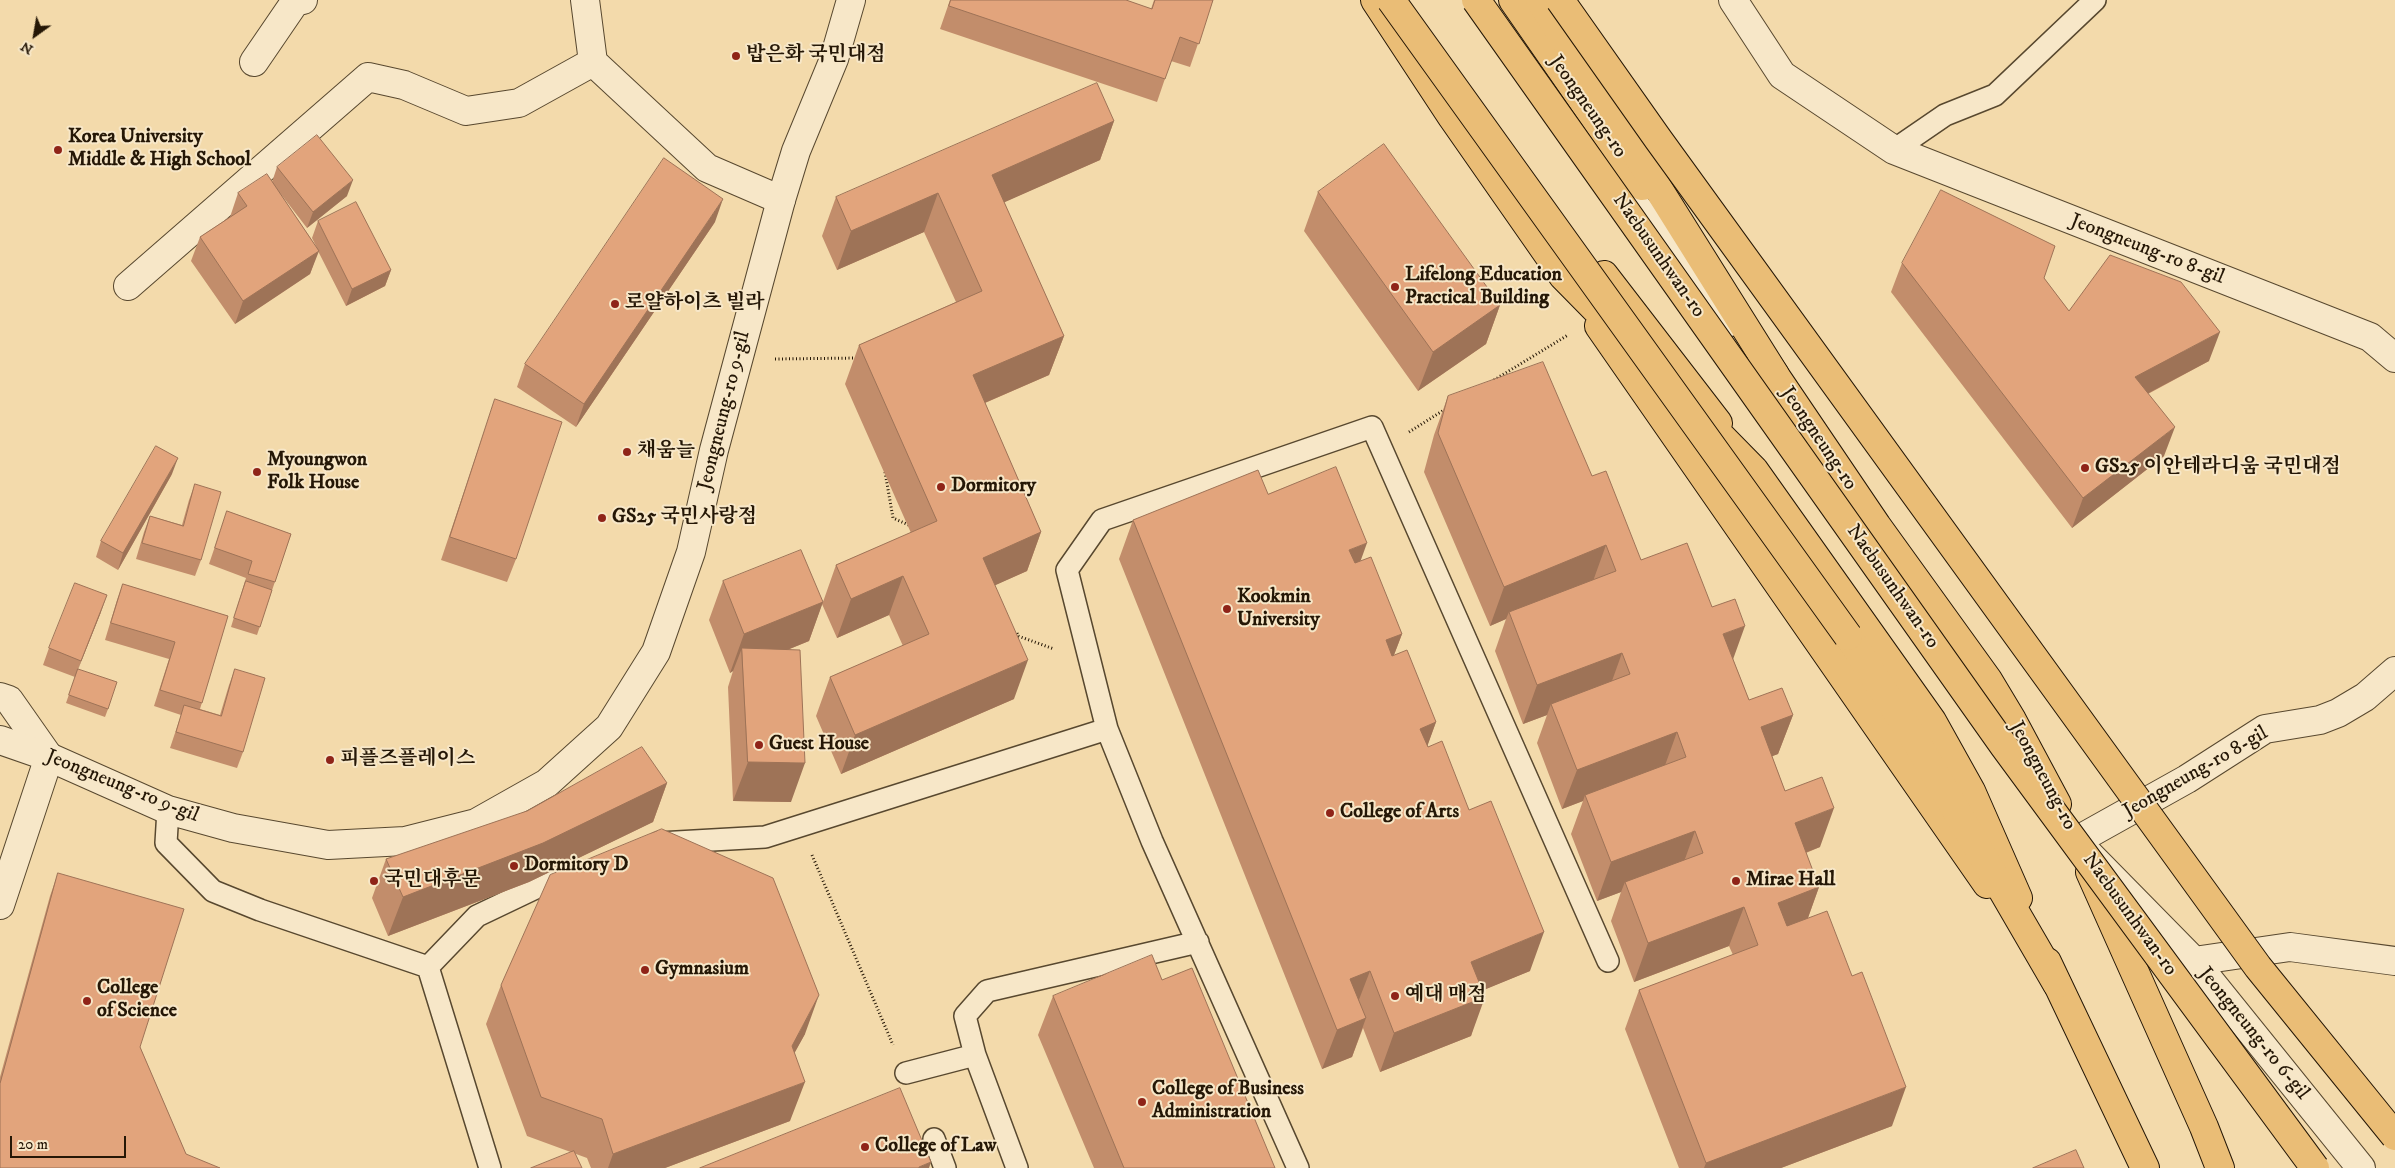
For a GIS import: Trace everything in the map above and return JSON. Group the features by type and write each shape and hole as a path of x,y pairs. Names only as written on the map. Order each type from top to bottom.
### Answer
{"main road":[{"path":"1375,0 1452,117 2057,984"},
{"path":"1391,0 1848,636 1918,743 2057,984"},
{"name":"Naebusunhwan-ro","path":"1476,0 2004,746 2315,1168"},
{"name":"Jeongneung-ro","path":"1512,0 1775,375 1877,526 1988,680 2012,720 2076,841 2204,1127 2220,1168"},
{"path":"1540,0 1775,375"},
{"path":"1560,0 1663,147 2252,959 2395,1136"},
{"path":"1452,117 1593,260 1754,470 1936,729 1971,790 2057,984 2145,1168"},
{"path":"1563,276 1754,470"}],"street":[{"path":"254,62 294,2 302,0"},
{"path":"585,0 593,62 707,168 780,200"},
{"name":"Jeongneung-ro 9-gil","path":"0,740 49,757 168,810 233,828 328,845 405,841 476,823 547,783 609,727 656,652 691,552 714,450 780,200 796,151 834,59 851,0"},
{"path":"1467,0 1775,375"},
{"name":"Jeongneung-ro 8-gil","path":"1733,0 1782,75 1894,150 2370,337 2395,358"},
{"path":"128,286 368,77 404,85 466,110 519,103 593,62"},
{"name":"Jeongneung-ro 8-gil","path":"2076,841 2187,779 2265,729 2320,720 2338,713 2365,697 2395,671"},
{"path":"0,697 9,700 49,757 0,905"},
{"name":"Jeongneung-ro 6-gil","path":"2076,841 2194,961 2360,1168"},
{"path":"2194,961 2290,947 2395,961"}],"lane":[{"path":"1894,150 1945,115 1995,94 2096,0"},
{"path":"1298,1168 1152,841 1107,729 1067,570 1102,520 1372,427 1608,961"},
{"path":"641,848 665,841 765,837 1107,729"},
{"path":"168,810 166,843 213,891 260,910 428,967"},
{"path":"428,967 477,916 544,884 590,867"},
{"path":"1017,1168 975,1055 965,1016 987,991 1198,942"},
{"path":"428,967 490,1168"},
{"path":"906,1073 975,1055"},
{"path":"934,1139 945,1168"}],"path":[{"path":"1492,381 1594,319"},
{"path":"766,359 865,358"},
{"path":"1382,448 1450,407"},
{"path":"884,471 893,518 919,529"},
{"path":"1014,627 1018,636 1089,662"},
{"path":"799,826 906,1073"}],"building":[{"path":"951,0 1126,0 1152,9 1155,0 1213,0 1199,44 1180,37 1165,79 949,6"},
{"path":"1097,83 1114,121 992,175 1064,336 973,375 1041,532 983,558 1028,660 855,735 830,677 929,634 903,576 851,599 836,565 937,521 859,345 982,291 938,193 851,231 836,197"},
{"path":"317,135 353,180 313,212 277,167"},
{"path":"1384,144 1500,305 1433,352 1318,192"},
{"name":"로얄하이츠 빌라","path":"664,158 723,199 584,404 525,364"},
{"path":"267,174 319,251 243,301 200,237 247,206 238,193"},
{"path":"1941,190 2055,246 2044,278 2069,311 2110,255 2181,282 2220,332 2135,377 2175,427 2083,498 1902,263"},
{"path":"356,202 391,270 352,289 318,221"},
{"path":"1543,362 1592,476 1606,471 1641,560 1687,543 1712,607 1735,599 1745,626 1723,634 1749,700 1782,688 1793,715 1761,727 1785,791 1822,777 1834,808 1795,823 1819,887 1778,903 1787,926 1827,911 1852,976 1862,972 1906,1087 1706,1163 1639,990 1758,945 1744,907 1648,943 1625,882 1703,853 1695,831 1611,862 1585,795 1686,757 1677,732 1577,770 1551,704 1630,674 1622,653 1537,685 1509,612 1616,571 1606,545 1504,587 1438,433 1448,396"},
{"path":"495,399 562,422 516,559 450,537"},
{"path":"156,446 178,458 123,553 101,541"},
{"name":"College of Arts","path":"1336,467 1367,543 1349,550 1355,563 1371,557 1402,634 1386,640 1392,656 1407,650 1436,722 1420,729 1428,747 1442,741 1469,810 1491,801 1544,932 1471,962 1485,997 1394,1033 1370,971 1350,979 1366,1018 1337,1030 1133,520 1258,470 1268,494"},
{"path":"195,484 221,492 201,560 142,543 150,516 183,526"},
{"path":"227,511 291,534 275,582 248,574 252,561 215,548"},
{"path":"801,550 823,602 744,634 723,581"},
{"path":"246,581 272,590 260,627 234,618"},
{"path":"75,583 107,595 81,661 49,648"},
{"path":"123,584 228,616 202,703 160,690 175,642 111,623"},
{"path":"742,648 800,650 805,763 748,762"},
{"path":"78,669 117,682 108,709 69,695"},
{"path":"235,669 265,678 243,752 176,732 184,705 221,716"},
{"path":"642,747 667,783 543,843 403,897 386,859 527,811"},
{"name":"Gymnasium","path":"662,829 773,878 819,995 792,1046 805,1082 613,1154 602,1119 541,1097 501,985 550,875"},
{"name":"College of Science","path":"58,873 184,909 140,1047 186,1154 220,1168 0,1168 0,1084"},
{"name":"College of Business Administration","path":"1152,955 1162,980 1192,968 1275,1168 1124,1168 1053,996"},
{"path":"900,1088 931,1162 919,1168 700,1168"},
{"path":"2076,1150 2084,1168 2033,1168"},
{"path":"574,1151 582,1168 531,1168"}],"place":[{"name":"밥은화 국민대점","path":"736,56"},
{"name":"Korea University Middle & High School","path":"58,150"},
{"name":"Lifelong Education Practical Building","path":"1395,287"},
{"name":"로얄하이츠 빌라","path":"615,304"},
{"name":"채움늘","path":"627,452"},
{"name":"GS25 이안테라디움 국민대점","path":"2085,468"},
{"name":"Myoungwon Folk House","path":"257,472"},
{"name":"Dormitory","path":"941,487"},
{"name":"GS25 국민사랑점","path":"602,518"},
{"name":"Kookmin University","path":"1227,609"},
{"name":"Guest House","path":"759,745"},
{"name":"피플즈플레이스","path":"330,760"},
{"name":"College of Arts","path":"1330,813"},
{"name":"Dormitory D","path":"514,866"},
{"name":"국민대후문","path":"374,881"},
{"name":"Mirae Hall","path":"1736,881"},
{"name":"Gymnasium","path":"645,970"},
{"name":"예대 매점","path":"1395,996"},
{"name":"College of Science","path":"87,1001"},
{"name":"College of Business Administration","path":"1142,1102"},
{"name":"College of Law","path":"865,1147"}]}
